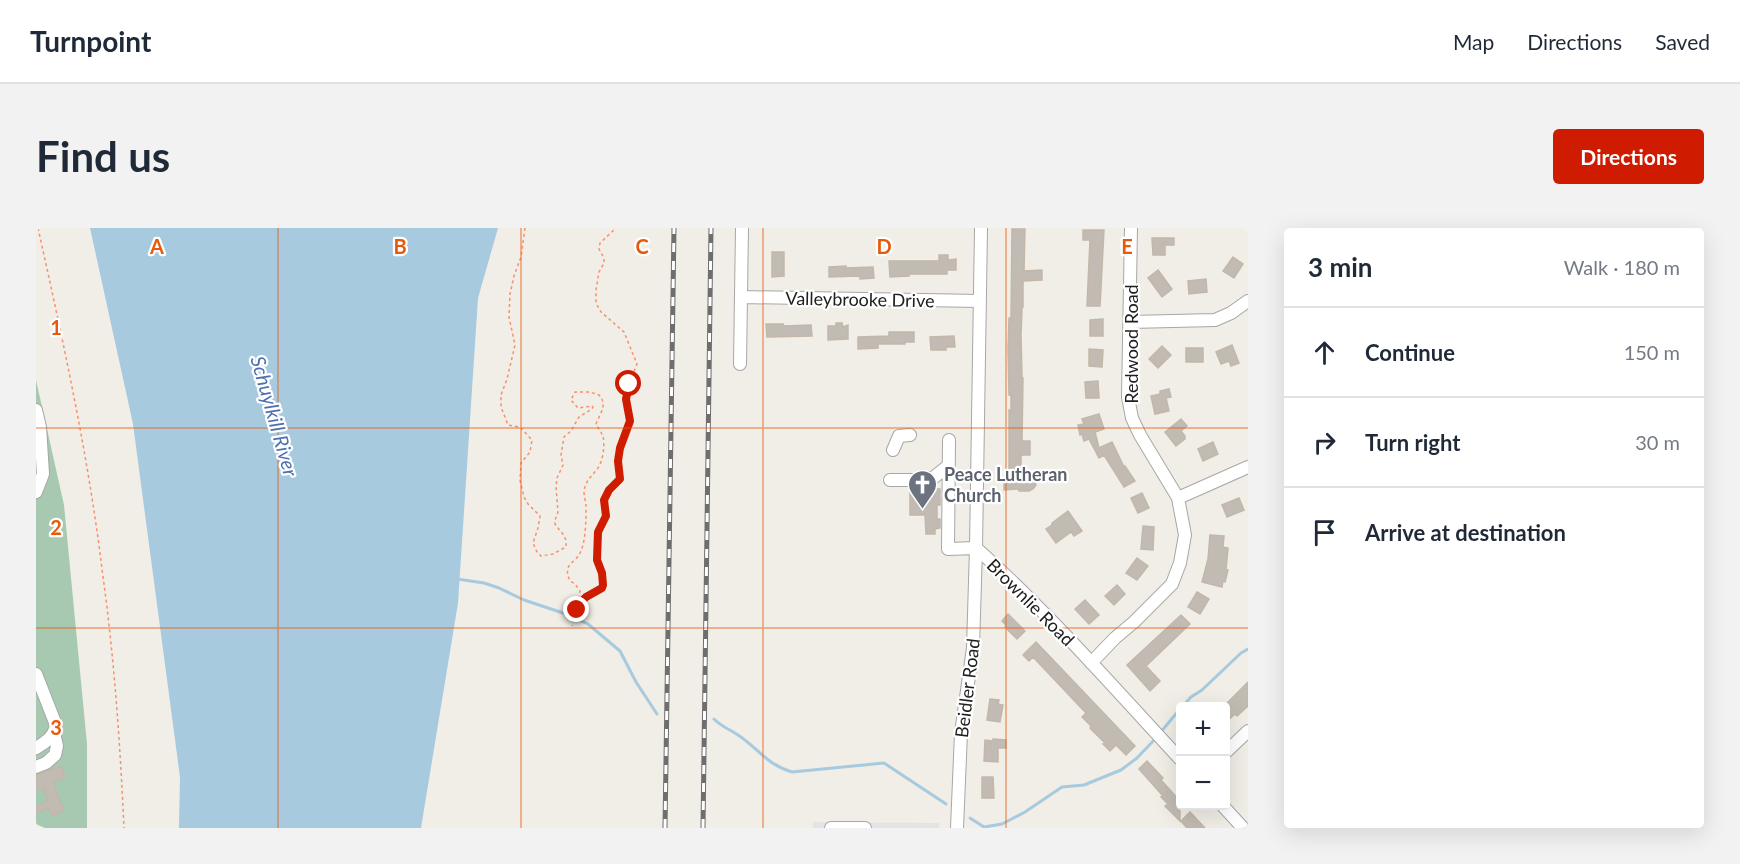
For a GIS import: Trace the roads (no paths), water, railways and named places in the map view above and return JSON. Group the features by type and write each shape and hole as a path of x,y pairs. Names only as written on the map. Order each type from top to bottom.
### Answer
{"street":[{"path":"740,364 742,228"},
{"name":"Brownlie Road","path":"981,228 976,548 1091,663 1177,756"},
{"name":"Redwood Road","path":"1091,663 1172,584 1180,563 1185,535 1178,498 1140,435 1132,418 1127,396 1131,228"},
{"name":"Valleybrooke Drive","path":"741,297 980,301"},
{"path":"1130,322 1215,320 1231,313 1248,301"},
{"path":"36,410 40,427 43,474 36,492"},
{"path":"893,450 899,436 910,435"},
{"path":"949,440 948,549 976,548"},
{"path":"890,480 933,478 948,466"},
{"path":"1178,498 1248,467"},
{"name":"Beidler Road","path":"957,828 961,733 973,648 976,548"},
{"path":"36,674 56,725 48,742 36,748"},
{"path":"1230,748 1248,731"},
{"path":"36,767 46,763 55,755 57,746 54,733"},
{"path":"1227,810 1243,828"},
{"path":"831,828 865,828"}],"water":[{"name":"Schuylkill River","path":"90,228 498,228 478,298 458,603 421,828 179,828 180,777 133,424"}],"waterway":[{"path":"457,579 499,588 588,624 620,651 636,682 657,714"},
{"path":"1187,702 1248,649"},
{"path":"1160,733 1176,714"},
{"path":"714,719 783,769 792,772 884,763 946,804"},
{"path":"970,818 984,827 1002,824 1025,812 1062,787 1084,785 1121,770 1137,758 1156,738"}],"railway":[{"path":"665,828 674,228"},
{"path":"703,828 711,228"}],"place":[{"name":"Peace Lutheran Church","path":"923,510"}]}
